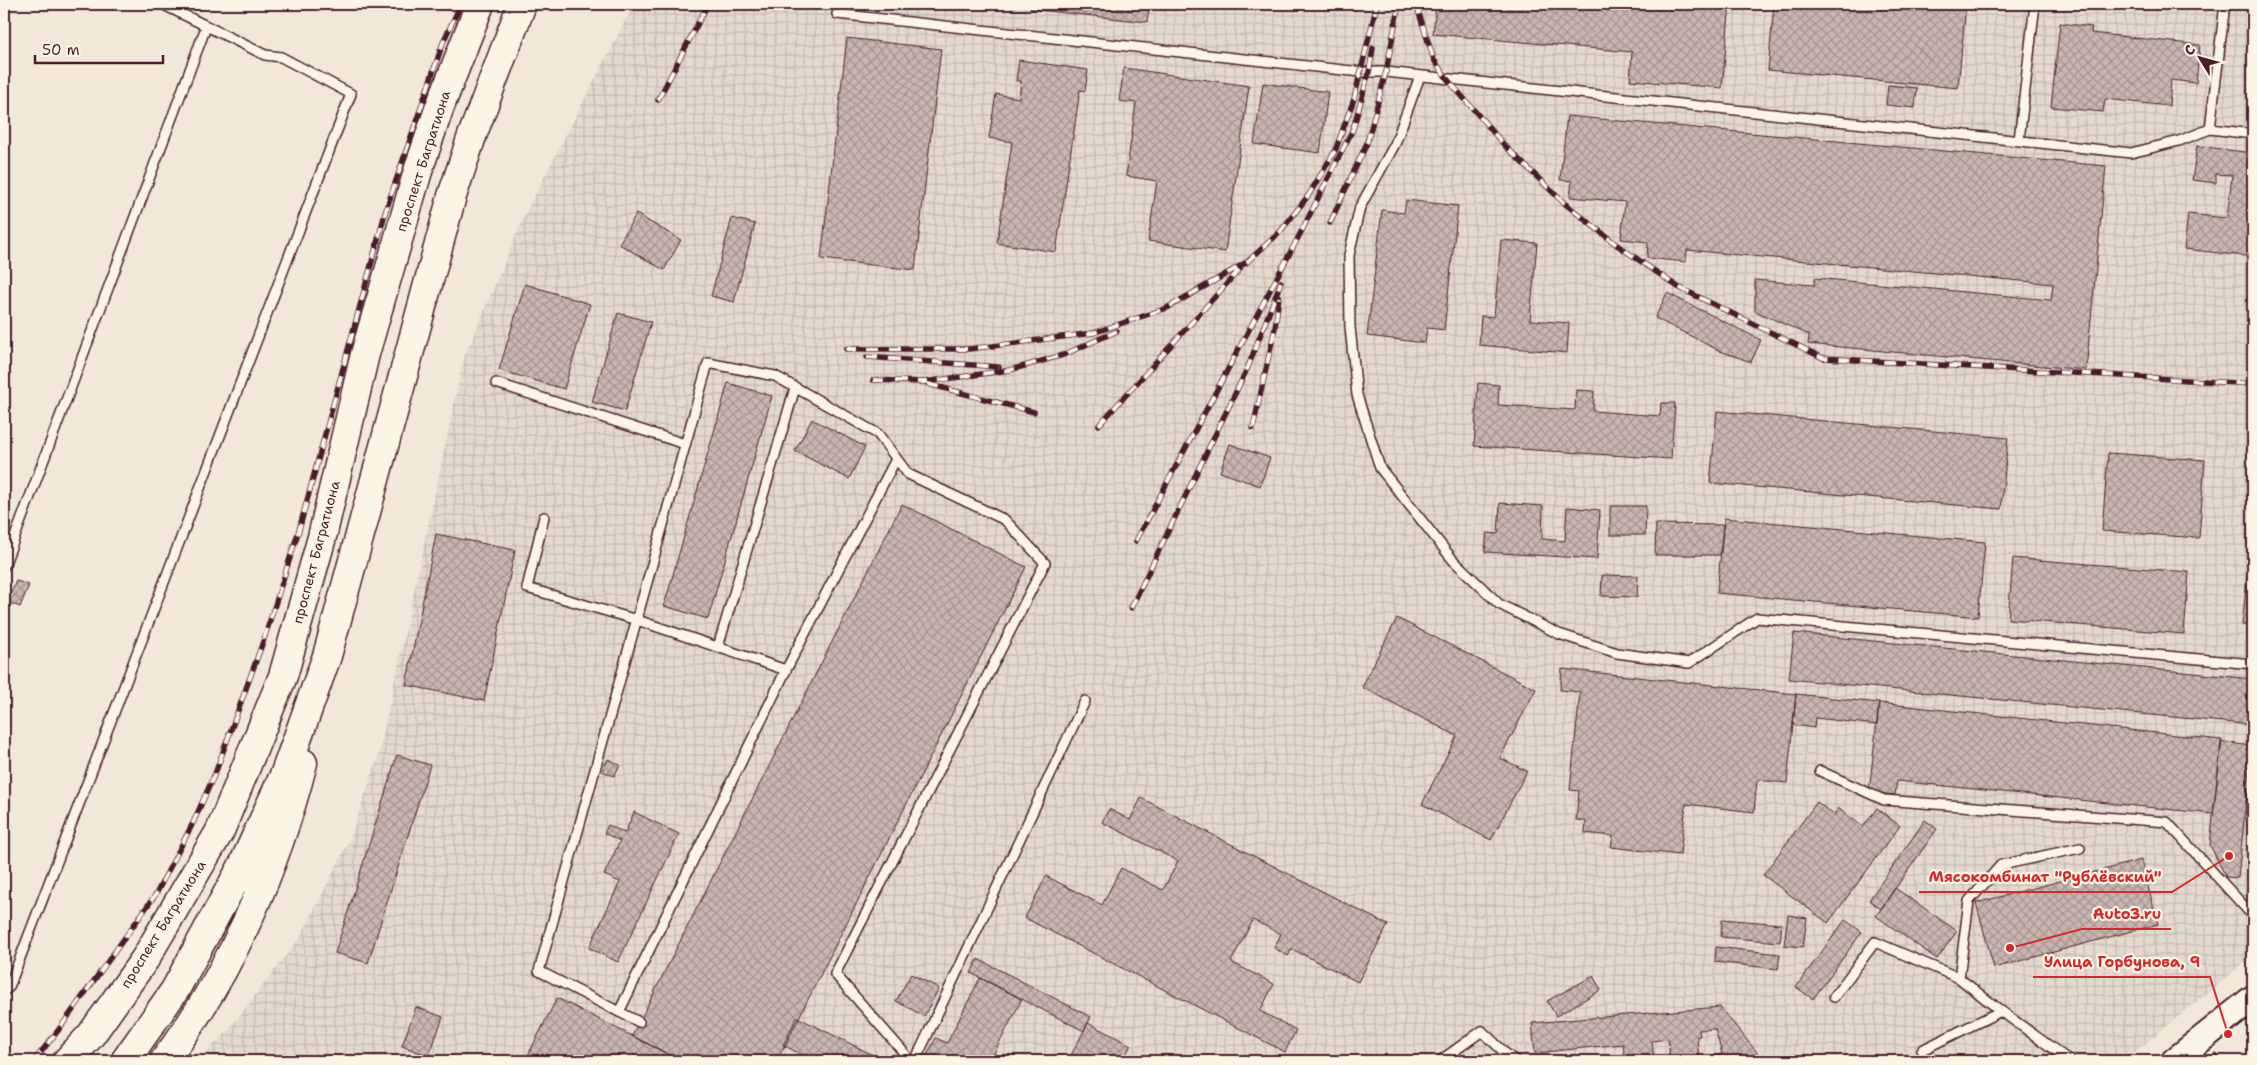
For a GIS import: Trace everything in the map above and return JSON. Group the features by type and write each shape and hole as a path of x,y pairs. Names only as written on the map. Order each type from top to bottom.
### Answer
{"main road":[{"name":"проспект Багратиона","path":"67,1061 91,1034 145,959 220,831 283,676 322,537 365,354 418,171 439,109 480,4"},
{"path":"164,1061 230,958 269,872 291,812 327,656 452,196 472,136 522,4"},
{"path":"125,1061 175,990 243,864 285,773 327,656"},
{"path":"53,1061 91,1034"}],"street":[{"path":"2174,1061 2253,999"}],"lane":[{"path":"4,991 10,987 350,94 281,57 265,54 162,4"},
{"path":"2018,140 2035,4"},
{"path":"2210,129 2225,4"},
{"path":"838,14 1351,71 1386,72 2131,152 2179,141 2210,129 2253,134"},
{"path":"4,566 206,27"},
{"path":"1420,76 1396,144 1360,207 1349,255 1350,327 1357,395 1380,468 1453,560 1499,604 1559,634 1617,653 1689,662 1757,618 2253,664"},
{"path":"639,1022 539,972 708,363 775,376 878,434 908,474 1005,520 1045,563 835,974 906,1056 904,1061"},
{"path":"496,383 685,444"},
{"path":"718,647 795,388"},
{"path":"620,1012 786,670 896,459"},
{"path":"544,517 528,588 637,620 786,670"},
{"path":"915,1061 1085,701"},
{"path":"1820,771 1884,800 2167,822 2253,916"},
{"path":"1959,978 1969,901 2001,865 2080,848"},
{"path":"1834,997 1875,942 1959,978 2070,1061"},
{"path":"1922,1050 2001,1011"},
{"path":"1440,1061 1482,1031 1516,1061"},
{"path":"1494,1061 1506,1054"}],"path":[{"path":"2213,1050 2222,1061"}],"shaded area":[{"path":"634,4 2253,4 2253,956 2124,1061 197,1061 227,1032 301,936 350,839 379,754 464,358 527,210"}],"building":[{"path":"1031,4 1150,4 1147,22 1030,9"},
{"path":"1277,4 1317,4 1317,8"},
{"path":"1436,4 1730,4 1722,88 1630,80 1632,52 1433,34"},
{"path":"1774,4 1966,4 1958,88 1768,70"},
{"path":"2060,23 2092,27 2091,33 2200,45 2196,83 2171,80 2169,106 2105,99 2103,112 2051,107"},
{"path":"847,38 941,49 915,270 821,259"},
{"path":"1019,60 1088,70 1085,91 1080,90 1056,252 997,243 1012,142 989,138 996,94 1019,98 1021,81 1016,81"},
{"path":"1124,68 1249,86 1225,252 1148,241 1157,181 1126,176 1136,103 1119,101"},
{"path":"1263,83 1328,92 1320,153 1254,144"},
{"path":"1888,85 1917,88 1915,108 1886,105"},
{"path":"1567,116 2106,166 2086,370 1808,344 1809,335 1755,311 1755,280 1814,285 1815,278 2051,300 2053,284 1687,250 1686,262 1647,258 1648,242 1621,239 1625,202 1570,197 1572,181 1560,180"},
{"path":"2197,146 2253,153 2253,257 2184,249 2188,214 2227,218 2232,175 2216,174 2216,183 2192,180"},
{"path":"1406,200 1458,206 1444,330 1427,328 1425,343 1367,336 1382,210 1404,213"},
{"path":"636,214 681,240 664,270 619,244"},
{"path":"732,218 755,224 734,302 711,296"},
{"path":"1501,240 1537,243 1530,320 1569,323 1567,353 1479,345 1481,316 1494,317"},
{"path":"525,284 590,304 564,389 499,370"},
{"path":"1667,293 1761,340 1751,362 1720,351 1655,318"},
{"path":"618,313 651,322 625,411 592,402"},
{"path":"728,383 772,396 708,619 664,606"},
{"path":"1478,383 1499,385 1498,405 1575,410 1576,390 1594,391 1593,411 1660,416 1661,403 1675,403 1671,459 1474,446"},
{"path":"1717,411 2008,438 2001,509 1710,483"},
{"path":"812,419 865,447 849,479 795,451"},
{"path":"1230,444 1270,458 1260,486 1220,472"},
{"path":"2108,453 2205,460 2199,538 2102,531"},
{"path":"1500,503 1543,506 1542,539 1565,541 1567,507 1600,510 1597,559 1485,552 1487,533 1498,534"},
{"path":"902,504 1026,567 777,1061 682,1061 632,1036"},
{"path":"1610,506 1646,506 1645,535 1610,535"},
{"path":"1724,518 1985,542 1978,617 1717,593"},
{"path":"1656,524 1723,525 1720,555 1655,555"},
{"path":"2253,524 2253,626 2242,625"},
{"path":"436,534 515,550 484,701 406,685"},
{"path":"2013,558 2189,572 2184,634 2008,619"},
{"path":"1602,575 1638,576 1637,597 1601,596"},
{"path":"16,581 29,585 20,607 7,602"},
{"path":"1397,618 1536,689 1500,758 1527,771 1491,840 1422,804 1457,736 1362,687"},
{"path":"1794,633 2253,679 2253,725 1789,679"},
{"path":"1562,669 1796,694 1787,783 1757,780 1754,812 1686,804 1680,855 1611,847 1613,836 1585,833 1586,821 1576,820 1579,791 1570,790 1580,692 1560,690"},
{"path":"1796,694 1879,703 1877,725 1815,718 1814,728 1793,725"},
{"path":"1879,703 2222,740 2213,814 1897,781 1895,795 1869,792"},
{"path":"2221,742 2252,746 2238,878 2226,877 2210,845"},
{"path":"2253,746 2253,814 2245,813"},
{"path":"397,755 430,765 368,963 335,953"},
{"path":"608,759 620,765 614,776 602,771"},
{"path":"1141,798 1388,925 1358,982 1292,949 1288,956 1274,948 1281,934 1253,920 1231,962 1274,984 1260,1011 1296,1030 1285,1052 1025,918 1046,876 1102,905 1121,868 1163,890 1178,861 1102,822 1109,809 1130,820"},
{"path":"1817,802 1834,815 1838,808 1863,827 1877,808 1900,826 1828,923 1763,875"},
{"path":"634,812 679,834 618,962 589,948 620,882 604,875 620,841 604,833 608,825 625,833"},
{"path":"1925,820 1937,829 1881,909 1869,900"},
{"path":"2141,860 2158,924 1994,968 1976,903"},
{"path":"1895,888 1957,931 1937,959 1876,916"},
{"path":"1788,915 1807,918 1803,947 1784,945"},
{"path":"1722,919 1782,924 1780,942 1721,937"},
{"path":"1845,920 1862,932 1813,999 1796,987"},
{"path":"1716,947 1780,954 1778,969 1715,962"},
{"path":"978,959 1091,1017 1084,1031 971,973"},
{"path":"911,974 939,988 924,1016 896,1001"},
{"path":"1593,976 1601,990 1556,1016 1547,1001"},
{"path":"980,978 1022,999 990,1061 924,1061 936,1038 947,1043"},
{"path":"557,998 632,1036 682,1061 525,1061"},
{"path":"416,1007 443,1017 429,1056 402,1046"},
{"path":"1720,1007 1764,1061 1716,1061 1715,1056 1722,1054 1715,1029 1699,1030 1700,1036 1697,1036 1699,1061 1670,1061 1668,1039 1652,1041 1654,1061 1625,1061 1623,1044 1535,1053 1532,1023"},
{"path":"797,1017 881,1059 880,1061 814,1061 783,1045"},
{"path":"1088,1023 1131,1045 1122,1061 1068,1061"}],"railway":[{"path":"34,1061 60,1028 156,894 193,823 216,771 264,639 299,530 386,210 444,40 461,4"},
{"path":"658,100 708,4"},
{"path":"846,349 969,349 1093,333 1167,308 1247,262 1280,232 1308,196 1335,151 1354,99 1377,4"},
{"path":"1330,223 1367,143 1386,72 1399,4"},
{"path":"1416,4 1434,60 1448,80 1506,147 1563,202 1617,245 1678,287 1823,358 2253,384"},
{"path":"1136,541 1299,236 1353,129 1369,72 1373,48"},
{"path":"1099,425 1240,269"},
{"path":"1131,608 1248,367 1281,282"},
{"path":"1253,428 1275,328 1279,297"},
{"path":"873,380 924,382 1010,370 1063,355 1117,331"},
{"path":"867,357 999,367"},
{"path":"928,384 1034,412"}],"place":[{"name":"Мясокомбинат \"Рублёвский\"","path":"2229,856"},
{"name":"Auto3.ru","path":"2010,948"},
{"name":"Улица Горбунова, 9","path":"2228,1034"}]}
